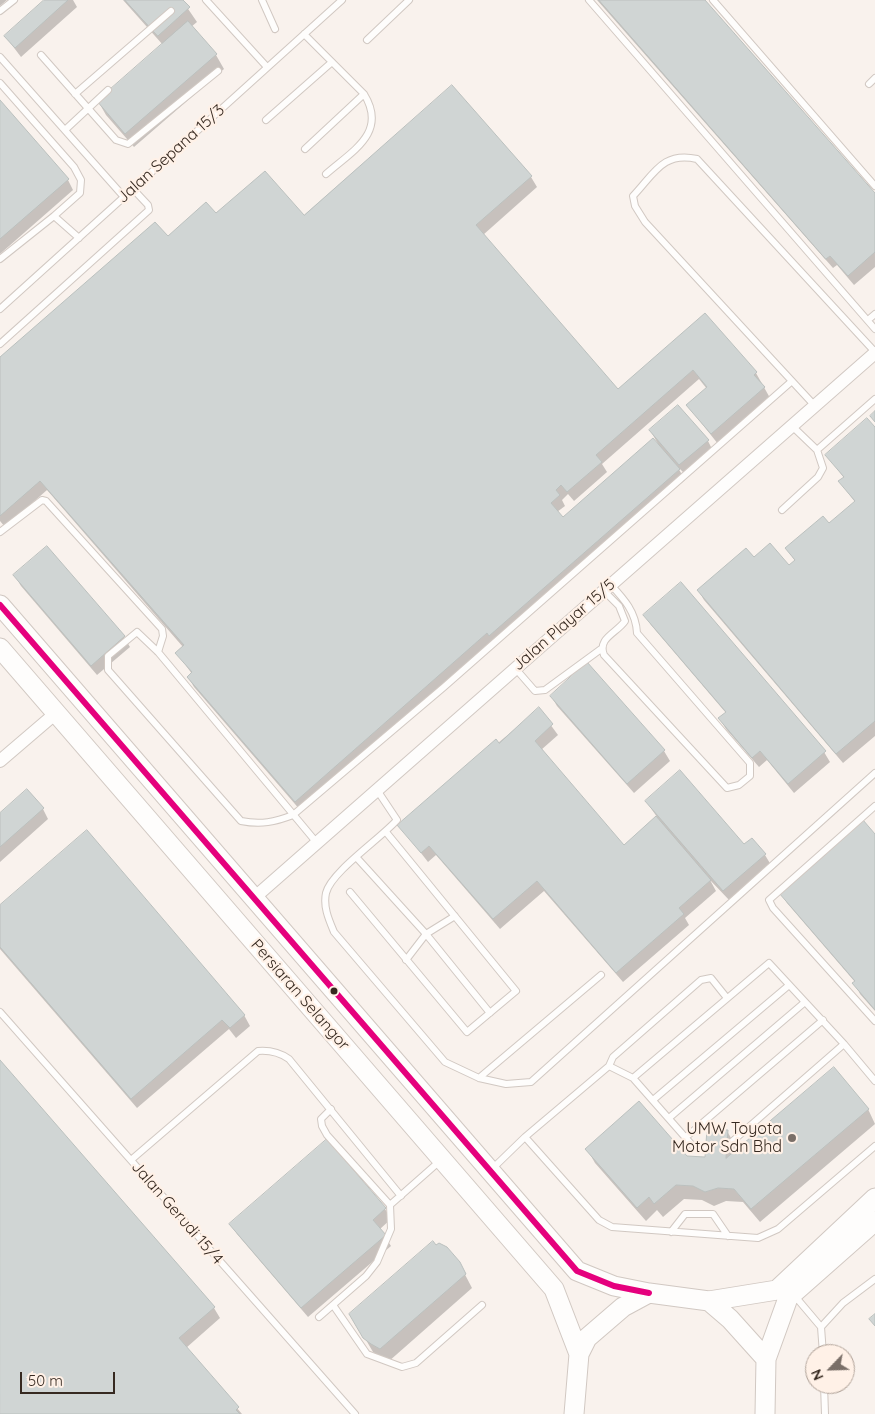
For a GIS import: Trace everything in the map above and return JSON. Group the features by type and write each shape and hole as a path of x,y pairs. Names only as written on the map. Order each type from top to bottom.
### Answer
{"main road":[{"name":"Persiaran Selangor","path":"0,605 577,1271 614,1286 709,1301 776,1290 875,1198"},
{"name":"Persiaran Selangor","path":"0,648 554,1289 579,1354"},
{"path":"765,1414 766,1359 788,1298 875,1221"},
{"path":"574,1414 579,1354 587,1338 605,1320 649,1293"},
{"path":"709,1301 730,1319 766,1359"}],"street":[{"name":"Jalan Playar 15/5","path":"254,898 875,353"},
{"path":"0,761 56,713"}],"lane":[{"path":"0,11 14,0"},
{"path":"206,0 267,67"},
{"path":"262,0 275,28"},
{"name":"Jalan Sepana 15/3","path":"0,310 342,0"},
{"path":"367,40 409,0"},
{"path":"589,0 875,329"},
{"path":"713,0 875,186"},
{"path":"75,94 171,11"},
{"path":"304,34 364,94 371,105 374,119 368,137 326,174"},
{"path":"41,55 116,140 128,144 218,71"},
{"path":"0,57 124,197"},
{"path":"266,120 332,62"},
{"path":"869,84 875,78"},
{"path":"0,83 74,167 81,180 82,187 80,193 54,216 0,259"},
{"path":"65,130 108,90"},
{"path":"305,148 364,94"},
{"path":"815,406 645,222 635,206 633,196 668,159 684,156 697,159 875,353"},
{"path":"0,344 149,210 148,204 133,189"},
{"path":"54,216 78,238"},
{"path":"868,320 875,314"},
{"path":"317,843 294,815 158,652 136,632 108,656 108,670 241,821 257,824 274,822 294,815 444,688 792,381"},
{"path":"817,450 875,399"},
{"path":"782,510 818,477 823,468 817,450 792,426"},
{"path":"0,531 42,500 46,501 162,629 163,636 158,652"},
{"path":"601,649 604,655 659,716 727,788 739,785 750,776 750,763 637,633 635,619 626,601 607,588"},
{"path":"515,668 536,692 545,690 601,649 603,641 625,621 619,606 607,588"},
{"path":"377,790 396,820 386,832 334,878 326,893 326,911 334,932 445,1062 479,1078 506,1084 531,1082 875,773"},
{"path":"874,809 769,900 773,908 875,1021"},
{"path":"350,892 467,1032 516,990 386,832"},
{"path":"357,858 426,934 490,1013"},
{"path":"406,960 426,934 455,916"},
{"path":"633,1078 769,963 788,986 823,1020 875,1081"},
{"path":"479,1078 601,974"},
{"path":"490,1171 525,1137 609,1066 613,1057 701,980 711,978 727,998"},
{"path":"653,1100 788,986"},
{"path":"669,1118 805,1002"},
{"name":"Jalan Gerudi 15/4","path":"0,1012 355,1414"},
{"path":"686,1137 823,1020"},
{"path":"727,1146 844,1044"},
{"path":"131,1160 258,1051 280,1053 290,1059 401,1196"},
{"path":"609,1066 633,1078 692,1145 706,1147"},
{"path":"319,1317 366,1276 377,1262 391,1229 390,1205 327,1135 322,1126 321,1119 331,1109"},
{"path":"525,1137 599,1220 612,1227 758,1238 778,1229 875,1146"},
{"path":"390,1205 442,1160"},
{"path":"671,1232 686,1214 713,1214 728,1236"},
{"path":"822,1327 843,1303 875,1279"},
{"path":"793,1293 822,1327 822,1344"},
{"path":"333,1305 368,1354 402,1367 416,1363 482,1305"},
{"path":"824,1394 825,1414"}],"building":[{"path":"44,0 68,0 15,48 4,36"},
{"path":"125,0 183,0 190,7 158,36"},
{"path":"599,0 705,0 875,193 875,252 848,276 830,256 826,259"},
{"path":"188,21 217,54 125,134 97,101"},
{"path":"452,85 532,176 476,225 618,389 705,313 757,372 754,375 765,387 711,434 686,405 707,387 693,370 596,455 602,462 567,492 561,485 556,490 560,495 551,503 563,517 653,438 680,469 489,636 487,633 295,802 187,677 192,672 175,653 184,645 40,481 0,516 0,357 155,222 168,236 206,202 216,213 265,171 304,215"},
{"path":"0,100 69,179 0,239"},
{"path":"678,405 709,440 679,465 649,430"},
{"path":"875,411 875,422 870,416"},
{"path":"867,418 875,427 875,721 836,754 697,590 746,548 754,557 770,543 789,565 795,560 785,548 823,516 829,523 855,501 838,481 844,477 825,455"},
{"path":"47,546 125,636 91,666 13,575"},
{"path":"681,582 826,751 788,784 760,751 752,758 718,718 726,712 643,615"},
{"path":"587,662 665,750 627,784 550,696"},
{"path":"539,707 553,724 535,741 624,845 656,816 711,880 679,908 684,914 616,973 537,881 493,919 429,846 421,853 397,825 496,739 499,743"},
{"path":"680,770 744,844 752,838 766,854 723,891 645,801"},
{"path":"27,789 44,808 0,847 0,813"},
{"path":"863,820 875,834 875,1010 852,983 855,981 779,893"},
{"path":"87,830 245,1015 230,1028 222,1020 131,1099 0,947 0,905"},
{"path":"0,1060 215,1307 179,1338 239,1407 236,1410 240,1414 0,1414"},
{"name":"UMW Toyota Motor Sdn Bhd","path":"834,1067 869,1109 751,1209 734,1189 718,1188 705,1192 693,1186 676,1185 654,1204 649,1197 637,1208 585,1149 639,1101 687,1156 705,1157 707,1129 728,1130 726,1158"},
{"path":"327,1139 386,1208 373,1220 386,1235 301,1308 229,1224"},
{"path":"433,1241 436,1245 439,1243 447,1247 460,1262 466,1274 380,1349 363,1338 349,1314"},
{"path":"875,1314 875,1326 869,1319"}],"transit line":[{"path":"0,605 577,1271 614,1286 649,1293"}],"place":[{"name":"UMW Toyota Motor Sdn Bhd","path":"792,1138"}]}
